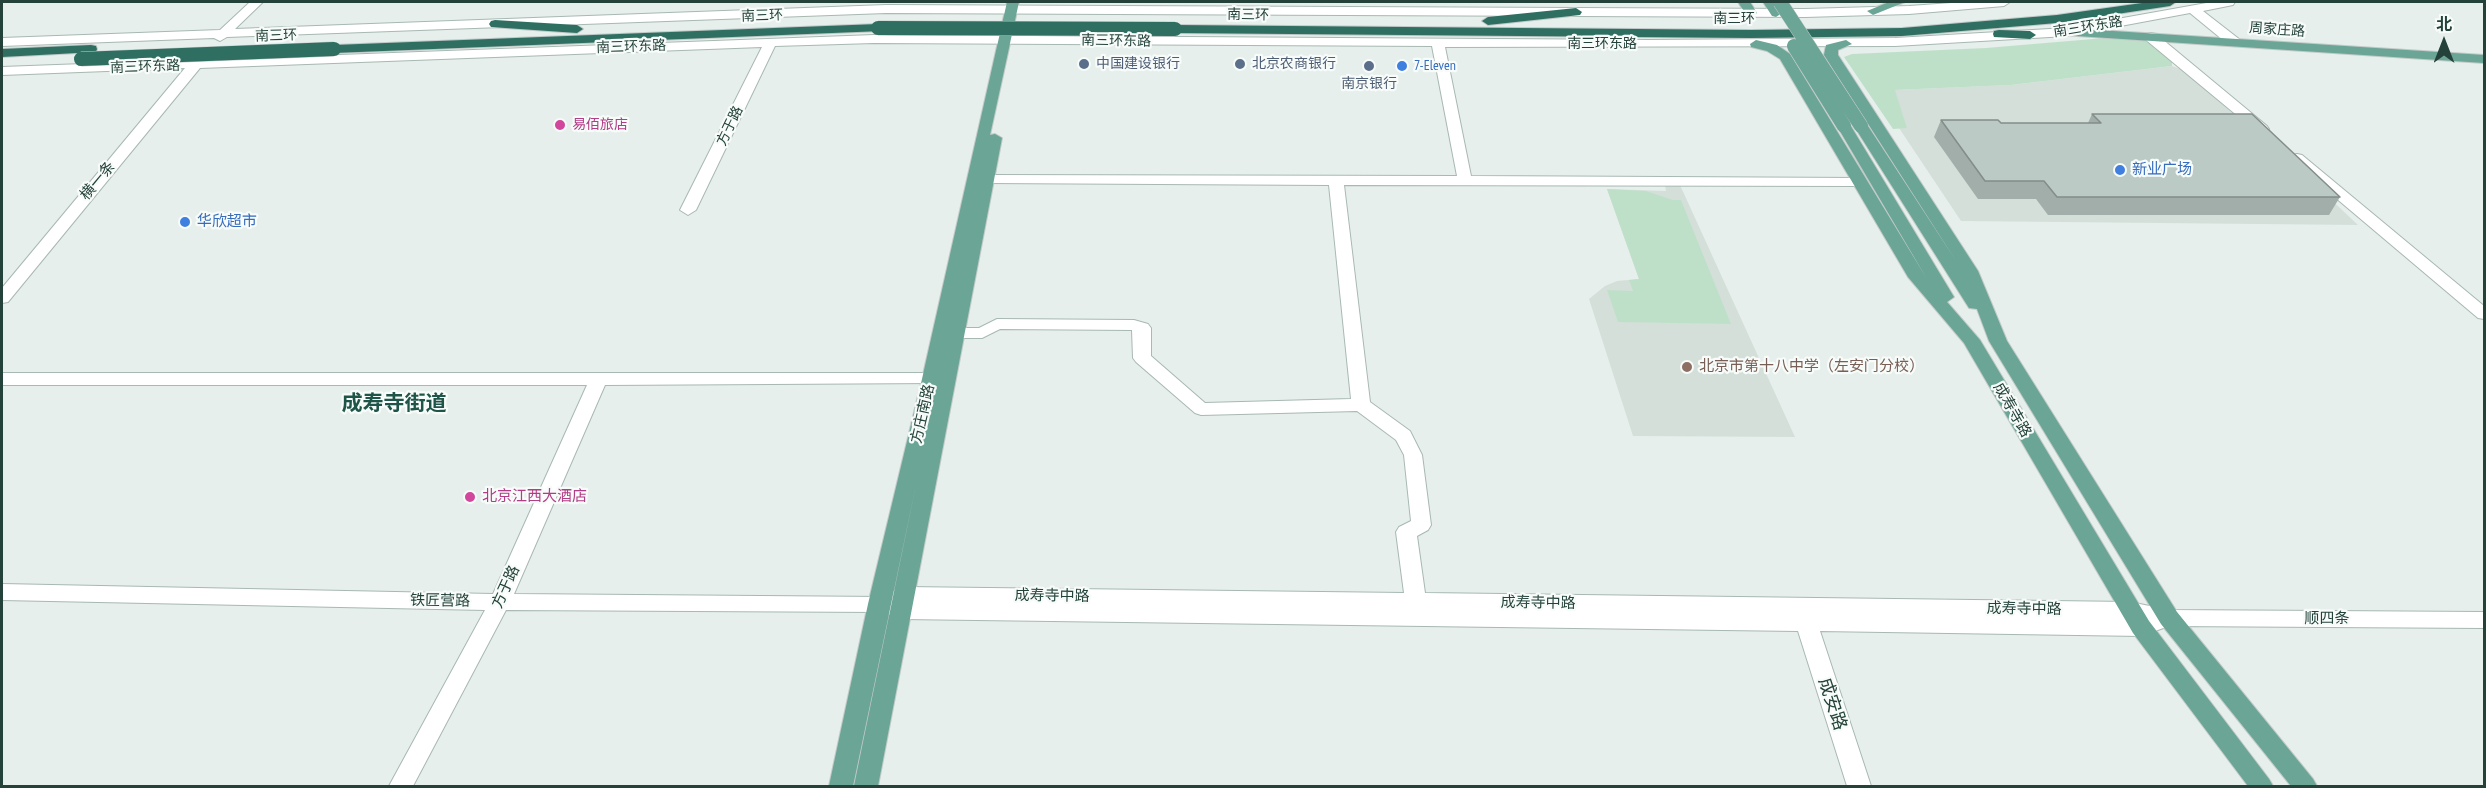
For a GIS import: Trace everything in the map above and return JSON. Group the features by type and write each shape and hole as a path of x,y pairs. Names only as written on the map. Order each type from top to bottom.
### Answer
{"highway":[{"name":"南三环","path":"2,62 585,29 878,23 1175,25 1488,21 1833,23 1986,15 2094,2"},
{"name":"南三环","path":"1175,25 1329,31 1751,34 1902,32 2057,19 2170,2"},
{"path":"1488,21 1576,12"},
{"name":"南三环","path":"338,44 659,36 878,23"},
{"path":"495,24 585,29"},
{"path":"1186,42 1329,31"},
{"path":"1902,32 2030,35"},
{"path":"659,36 771,42"},
{"name":"南三环","path":"3,45 84,59"}],"main road":[{"path":"1873,11 1899,2"},
{"path":"1773,4 1852,126 1998,341"},
{"path":"1008,40 1018,5"},
{"name":"周家庄路","path":"2067,32 2484,58"},
{"name":"方庄南路","path":"866,786 987,179 1008,40"},
{"name":"方庄南路","path":"841,786 879,604 1008,40"},
{"name":"成寿寺路","path":"1756,44 1772,48 1785,57 1914,274 1971,340 2135,618 2261,786"},
{"name":"成寿寺路","path":"1846,44 1831,48 1831,55 1970,270 1998,341 2169,618 2305,786"},
{"path":"1816,109 1819,101 1833,98 1852,101 1865,109"},
{"path":"1852,126 1971,340"}],"street":[{"name":"横一条","path":"2,298 194,65 222,34 257,2"},
{"name":"南三环东路","path":"3,45 331,29 1018,5 1576,12 1747,7 1773,4 1873,11 2004,2"},
{"name":"南三环东路","path":"2,72 84,59 168,66 874,39 1846,44 2067,32 2229,2"},
{"path":"2193,9 2234,42"},
{"path":"305,60 331,29"},
{"path":"219,64 248,33"},
{"path":"168,66 198,35"},
{"path":"2151,37 2484,314"},
{"path":"84,59 114,38"},
{"name":"方于路","path":"688,210 771,42"},
{"path":"1438,43 1465,181"},
{"path":"987,179 1859,182"},
{"path":"1336,180 1361,405"},
{"path":"957,333 982,333 997,324 1134,325 1142,328 1142,358 1201,409 1361,405 1404,435 1413,455 1421,525 1406,532 1416,601"},
{"path":"2,379 598,381 932,379"},
{"name":"方于路","path":"400,786 500,602 598,381"},
{"name":"铁匠营路","path":"2,592 500,602 879,604"},
{"name":"成寿寺中路","path":"879,604 1416,601 2135,618"},
{"name":"成寿寺中路","path":"904,603 1806,622 2135,618"},
{"name":"顺四条","path":"2135,618 2484,620"},
{"name":"成安路","path":"1806,622 1859,786"}],"shaded area":[{"name":"新业广场","path":"2172,66 2188,72 2231,112 2239,113 2358,225 1961,221 1899,128 1906,128 1894,90 2011,85"},
{"name":"北京市第十八中学（左安门分校）","path":"1665,185 1680,185 1795,437 1633,436 1589,299 1605,286 1617,281 1639,279 1607,189 1666,191"}],"green space":[{"path":"2105,38 2147,38 2172,59 2172,66 2011,85 1895,90 1907,128 1893,129 1844,57 1852,54 1986,48"},
{"path":"1607,189 1646,191 1673,200 1681,200 1731,324 1618,322 1607,290 1633,291 1629,280 1639,279"}],"building":[{"name":"新业广场","path":"2092,114 2252,114 2340,197 2057,197 2044,181 1985,181 1941,120 1998,120 2001,123 2101,123"}],"place":[{"name":"中国建设银行","path":"1084,64"},
{"name":"北京农商银行","path":"1240,64"},
{"name":"南京银行","path":"1369,66"},
{"name":"7-Eleven","path":"1402,66"},
{"name":"易佰旅店","path":"560,125"},
{"name":"新业广场","path":"2120,170"},
{"name":"华欣超市","path":"185,222"},
{"name":"北京市第十八中学（左安门分校）","path":"1687,367"},
{"name":"北京江西大酒店","path":"470,497"}],"district":[{"name":"成寿寺街道","path":"394,404"}]}
